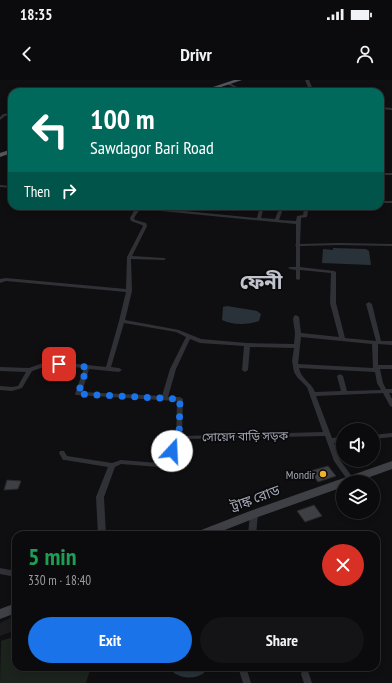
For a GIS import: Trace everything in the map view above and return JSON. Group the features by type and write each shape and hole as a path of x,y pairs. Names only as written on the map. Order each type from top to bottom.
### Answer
{"highway":[{"path":"208,88 239,80"},
{"path":"212,88 230,82"}],"main road":[{"name":"ট্রাঙ্ক রোড","path":"367,475 392,465"},
{"name":"ট্রাঙ্ক রোড","path":"373,475 392,469"},
{"name":"ট্রাঙ্ক রোড","path":"211,531 336,487"},
{"name":"ট্রাঙ্ক রোড","path":"221,531 254,516 336,490"},
{"path":"0,610 12,606"},
{"path":"0,614 12,610"}],"street":[{"path":"108,369 122,322 129,291 129,257 145,226 144,224 133,221 132,218 136,210"},
{"path":"158,210 298,223"},
{"path":"259,219 261,210"},
{"path":"277,220 281,210"},
{"path":"298,278 298,223 299,217 304,216 306,210"},
{"path":"297,245 392,245"},
{"path":"129,257 164,259"},
{"path":"290,268 334,272 333,303 342,338"},
{"path":"0,281 4,279 11,279 129,291"},
{"path":"369,304 377,343 376,368 380,383 392,406"},
{"path":"296,317 295,325 299,335 296,346 297,366 300,376 307,382 313,394 328,438 346,475"},
{"path":"122,322 177,331 200,341 247,345 296,346"},
{"path":"299,335 342,338 377,343 392,343"},
{"path":"165,398 173,369 189,336"},
{"path":"245,370 247,345"},
{"path":"0,369 30,370 49,363 119,370"},
{"path":"297,366 392,367"},
{"path":"62,453 64,458 112,465 121,462 162,464 166,462 179,440 180,399 78,394 87,367"},
{"path":"0,388 12,389 20,387 30,370"},
{"path":"340,376 344,393"},
{"path":"313,394 392,391"},
{"name":"সোয়েদ বাড়ি সড়ক","path":"179,440 185,437 219,435 336,439"},
{"path":"380,436 392,435"},
{"path":"102,531 100,497 112,465"},
{"path":"252,531 254,516"},
{"path":"0,571 12,573"},
{"path":"243,671 247,683"}],"shaded area":[{"path":"333,248 366,249 369,251 371,265 322,263 323,249 333,250"},
{"path":"227,306 257,311 261,314 259,321 240,324 222,320 223,307"},
{"path":"12,617 12,632 0,636 0,623"},
{"path":"12,637 12,671 90,671 86,683 0,683 1,641"},
{"path":"174,671 204,671 204,673 193,677 186,677 174,673"}],"building":[{"name":"Mondir","path":"328,466 336,476 318,482 310,471"},
{"path":"7,480 21,481 18,489 4,490"},
{"path":"314,505 322,516 305,522 297,511"}],"place":[{"name":"Mondir","path":"323,474"}],"district":[{"name":"ফেনী","path":"261,282"}],"route":[{"path":"59,364 87,367 78,394 180,399 179,440 172,451"}]}
